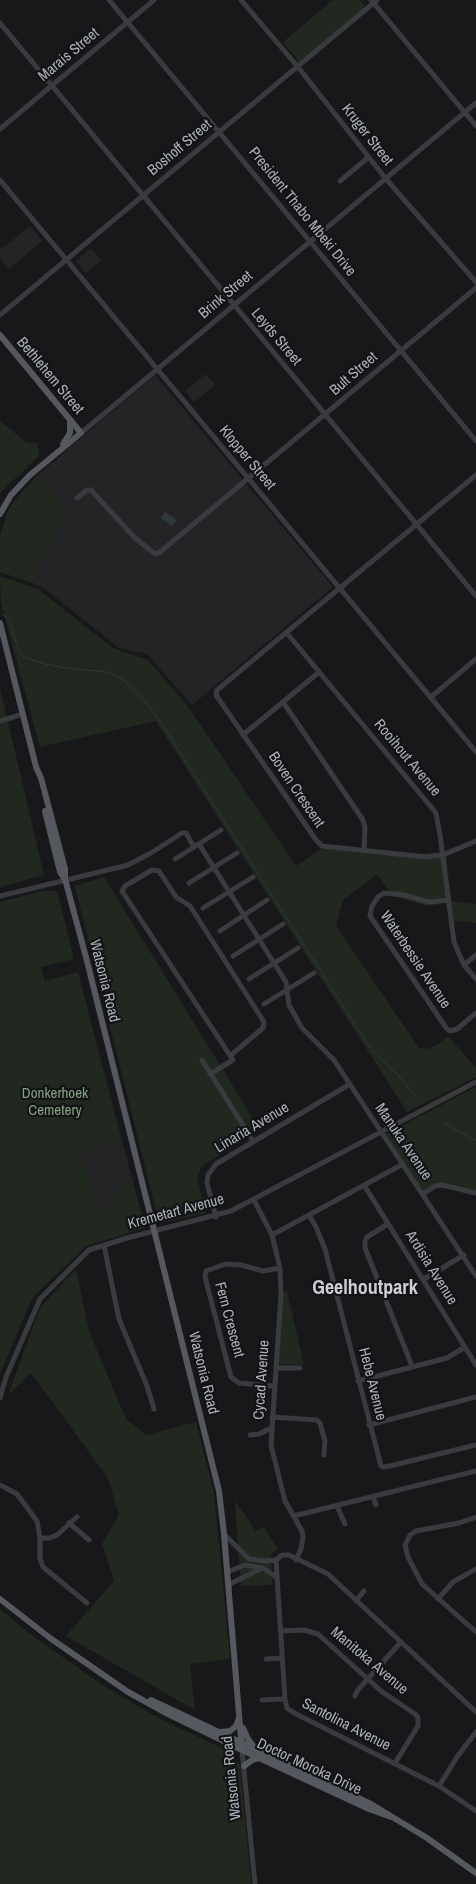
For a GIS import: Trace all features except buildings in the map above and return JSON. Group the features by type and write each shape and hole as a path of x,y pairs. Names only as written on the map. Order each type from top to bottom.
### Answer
{"main road":[{"name":"Bethlehem Street","path":"0,335 81,433"},
{"path":"56,453 70,433 71,427 68,417"},
{"name":"Brink Street","path":"0,514 20,484 81,433"},
{"name":"Watsonia Road","path":"0,623 60,872 65,880 90,972 219,1491 242,1750"},
{"name":"Doctor Moroka Drive","path":"0,1595 18,1612"},
{"name":"Doctor Moroka Drive","path":"0,1599 50,1638 128,1692 242,1750 369,1809 391,1817"},
{"name":"Doctor Moroka Drive","path":"113,1681 171,1711 362,1800 427,1838 476,1872"},
{"path":"219,1732 230,1731 236,1726 239,1717"},
{"path":"239,1717 248,1739 258,1750"},
{"path":"244,1766 255,1758 261,1758"}],"street":[{"name":"President Thabo Mbeki Drive","path":"110,0 476,441"},
{"name":"Marais Street","path":"0,129 154,0"},
{"name":"Kruger Street","path":"242,0 298,67 386,179 476,282"},
{"name":"Boshoff Street","path":"0,315 298,67 374,1"},
{"path":"374,1 476,126"},
{"name":"Leyds Street","path":"0,23 476,596"},
{"name":"Brink Street","path":"81,433 476,103"},
{"path":"340,181 369,157"},
{"name":"Klopper Street","path":"0,180 476,752"},
{"name":"Bult Street","path":"77,498 87,490 91,490 126,529 156,554 160,552 476,288"},
{"path":"286,632 476,474"},
{"name":"Rooihout Avenue","path":"286,632 318,673 436,813 454,942 464,965 476,979"},
{"name":"Boven Crescent","path":"286,632 217,690 216,696 319,844 325,847 419,856 443,855 476,841"},
{"path":"431,697 476,659"},
{"path":"243,735 318,673"},
{"path":"283,702 363,820 365,827 364,851"},
{"path":"0,721 23,714"},
{"path":"175,859 221,830"},
{"path":"0,896 128,865 151,853 181,833 186,833 197,846"},
{"name":"Manuka Avenue","path":"197,846 214,868 286,981 289,1005 302,1028 330,1054 464,1255 476,1276"},
{"path":"189,883 237,853"},
{"path":"210,1074 232,1060 123,893 123,887 152,870 157,870 161,873 176,897 190,906 264,1022 263,1028 230,1056"},
{"path":"203,908 252,877"},
{"name":"Waterbessie Avenue","path":"448,900 429,902 404,895 384,893 374,902 369,913 371,920 447,1029 454,1031 476,1013"},
{"path":"220,931 267,900"},
{"path":"233,956 283,924"},
{"path":"249,979 298,948"},
{"path":"464,965 476,955"},
{"path":"264,1004 314,972"},
{"path":"202,1060 254,1141"},
{"name":"Kremetart Avenue","path":"0,1398 6,1377 40,1299 85,1254 104,1245 216,1217 231,1211 476,1082"},
{"name":"Linaria Avenue","path":"216,1217 207,1183 208,1175 216,1164 350,1084"},
{"path":"272,1235 403,1164"},
{"name":"Ardisia Avenue","path":"364,1185 476,1365"},
{"path":"423,1194 435,1186 442,1185 476,1193"},
{"name":"Cycad Avenue","path":"254,1200 272,1235 280,1268 281,1294 272,1417 272,1455 285,1501 303,1537 301,1549 296,1560"},
{"name":"Hebe Avenue","path":"309,1215 316,1227 324,1249 379,1462 383,1467 476,1444"},
{"path":"388,1224 367,1237 365,1248 412,1366"},
{"path":"104,1245 119,1319 145,1379 154,1409"},
{"path":"424,1279 464,1255"},
{"name":"Fern Crescent","path":"274,1386 239,1383 231,1377 205,1277 206,1271 226,1264 241,1265 263,1271 280,1268"},
{"path":"358,1381 447,1358 465,1348"},
{"path":"276,1368 300,1368"},
{"path":"369,1425 476,1397"},
{"path":"272,1417 317,1420 320,1423 325,1440 324,1455"},
{"path":"250,1435 259,1434 272,1428"},
{"path":"294,1516 476,1472"},
{"path":"0,1485 17,1494 32,1513 39,1527 40,1559 43,1568 87,1603"},
{"path":"373,1497 376,1505"},
{"path":"337,1506 344,1524"},
{"path":"40,1538 53,1537 76,1517"},
{"path":"475,1630 425,1588 418,1579 406,1551 407,1539 410,1534 424,1528 459,1523 476,1517"},
{"path":"69,1523 89,1540"},
{"path":"224,1534 249,1559 266,1561 289,1555 328,1574 476,1712"},
{"name":"Santolina Avenue","path":"278,1558 277,1578 285,1702 291,1712 439,1786 476,1811"},
{"path":"245,1565 249,1559"},
{"path":"228,1585 262,1568 266,1561"},
{"path":"227,1572 245,1565 262,1568 277,1578"},
{"path":"438,1599 453,1582 476,1569"},
{"path":"356,1600 364,1591"},
{"name":"Manitoka Avenue","path":"280,1631 304,1630 315,1632 381,1691 418,1717 418,1726 395,1763"},
{"path":"355,1696 367,1679 400,1643"},
{"path":"266,1659 282,1658"},
{"path":"262,1700 285,1699"},
{"path":"439,1786 460,1752 476,1732"},
{"name":"Watsonia Road","path":"242,1750 255,1884"}],"shaded area":[{"path":"30,226 42,241 9,269 0,258 0,250"},
{"path":"91,248 101,260 86,273 76,261"},
{"path":"206,374 215,385 194,402 185,391"},
{"path":"155,375 333,587 192,705 147,654 119,648 44,588 33,583 37,572 36,566 56,541 51,537 69,514 39,474"},
{"path":"165,512 177,520 172,526 161,518"},
{"path":"122,1141 133,1182 128,1183 99,1214 82,1152"}],"green space":[{"path":"333,0 360,0 365,7 299,62 283,42"},
{"path":"0,421 27,443 38,443 39,456 0,494"},
{"path":"39,474 70,514 51,537 57,541 36,566 37,572 33,583 0,572 0,536 7,513 14,501"},
{"path":"0,576 38,589 113,648 148,660 187,705 296,866 327,845 420,854 446,852 451,901 476,904 476,923 449,920 446,903 427,906 393,896 377,874 343,900 336,926 419,1048 427,1049 437,1045 448,1036 476,1068 476,1077 407,1112 156,721 40,747 1,603"},
{"path":"0,688 44,875 0,887"},
{"path":"104,877 260,1130 201,1167 197,1178 206,1213 165,1222 158,1218 75,886"},
{"name":"Donkerhoek Cemetery","path":"43,891 57,891 74,959 41,967 45,981 78,972 122,1141 82,1152 99,1214 118,1190 126,1184 133,1182 145,1228 86,1246 32,1298 0,1374 0,902"},
{"path":"476,1087 476,1192 440,1183 423,1194 384,1135"},
{"path":"76,1269 89,1331 126,1419 146,1435 196,1422 214,1493 230,1659 190,1664 195,1710 66,1636 114,1581 102,1544 119,1515 108,1478 31,1373 8,1395 40,1308"},
{"path":"287,1291 304,1365 278,1364 283,1292"},
{"path":"235,1501 256,1531 264,1527 278,1549 271,1554 272,1585 241,1586"},
{"path":"0,1609 30,1634 104,1686 162,1720 230,1752 240,1765 251,1884 0,1884"}],"waterway":[{"path":"2,615 10,621 19,653 24,657 65,668 107,672 116,675 130,685 141,697 156,715 365,1040 417,1098"},
{"path":"444,1123 476,1141"}],"district":[{"name":"Geelhoutpark","path":"365,1289"}]}
